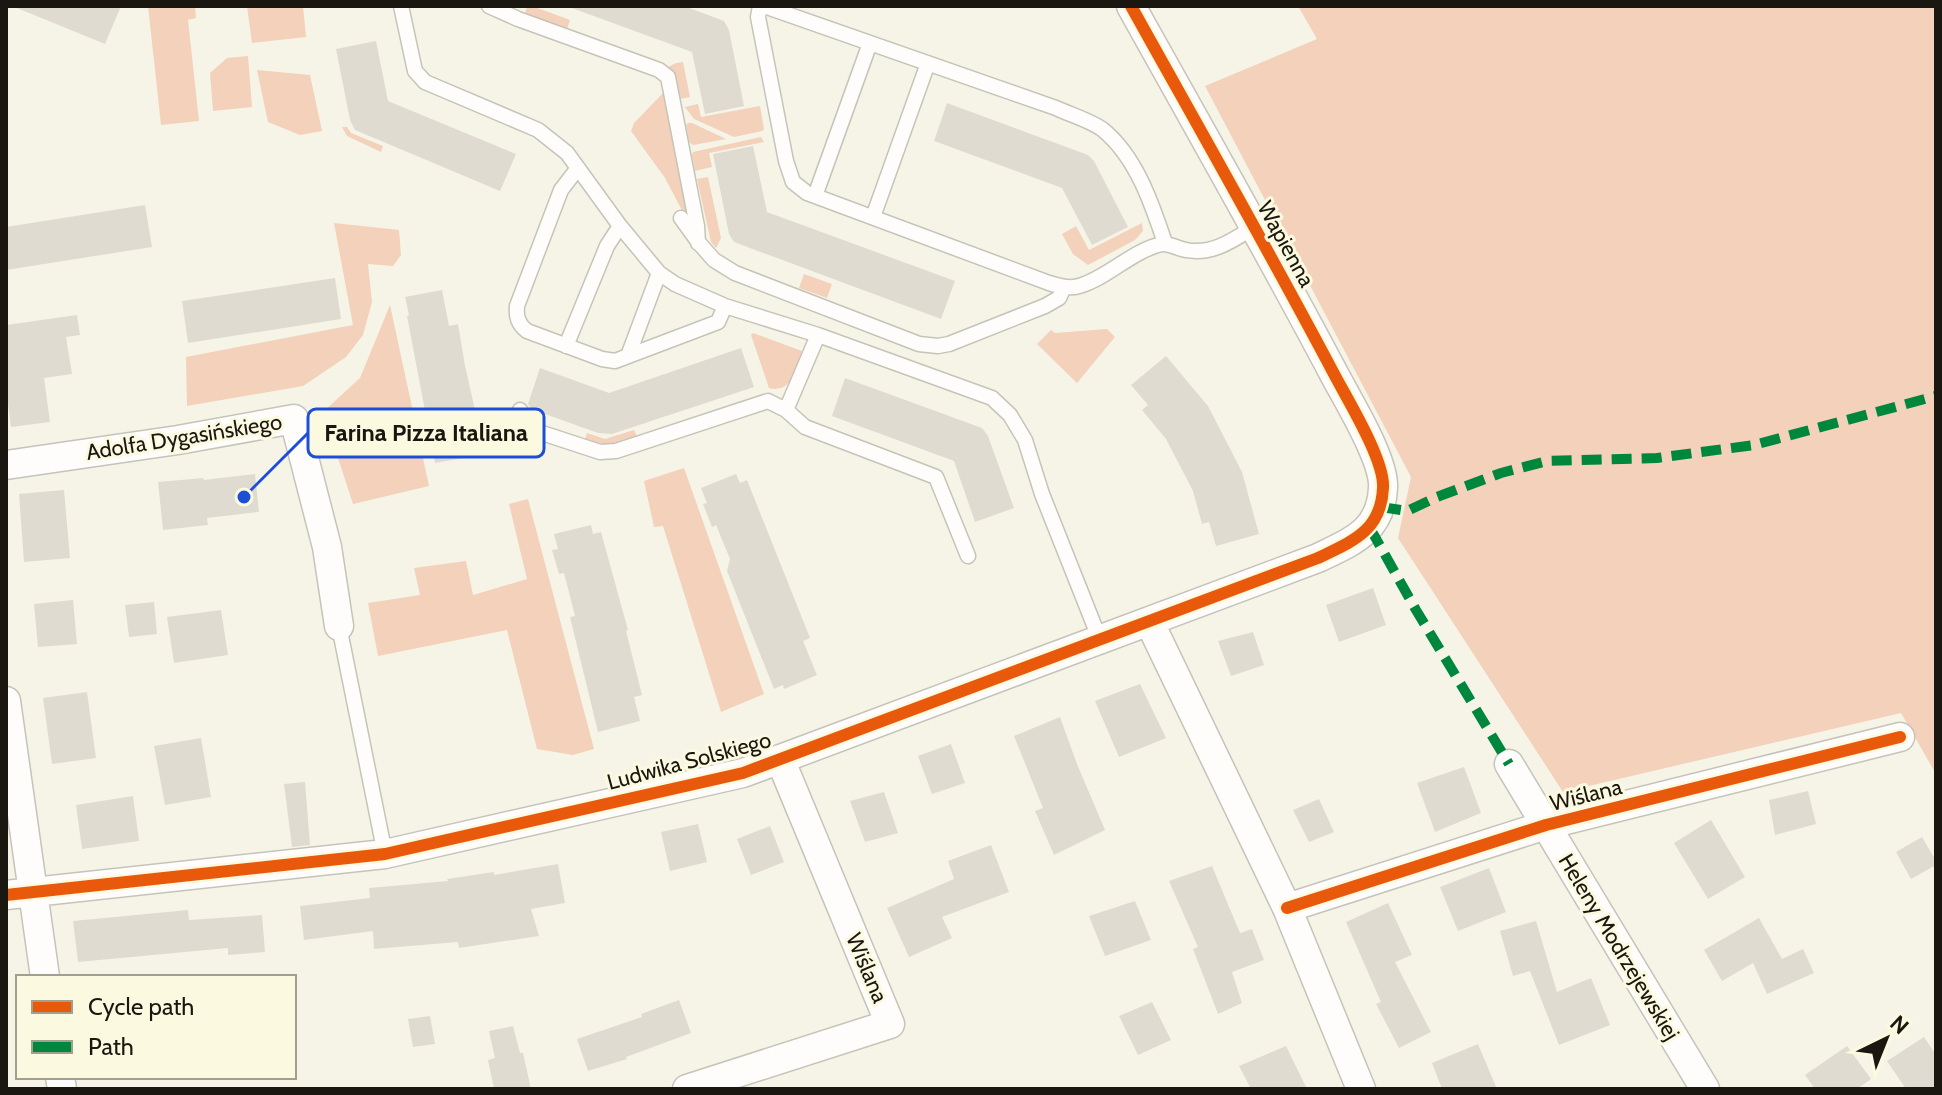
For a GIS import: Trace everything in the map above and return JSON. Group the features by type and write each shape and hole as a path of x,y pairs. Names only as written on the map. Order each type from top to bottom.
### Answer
{"street":[{"name":"Wapienna","path":"1131,6 1373,448 1384,484 1381,507"},
{"name":"Adolfa Dygasińskiego","path":"6,465 178,440 294,419 327,547 339,626"},
{"name":"Ludwika Solskiego","path":"19,894 385,854 743,773 1318,558 1352,542 1370,528 1381,507"},
{"path":"1149,621 1287,908 1361,1089"},
{"path":"6,701 19,894 44,975"},
{"name":"Wiślana","path":"1287,908 1546,825 1900,737"},
{"name":"Wiślana","path":"687,1089 890,1024 780,759"},
{"name":"Heleny Modrzejewskiej","path":"1509,764 1705,1089"}],"lane":[{"path":"401,6 415,71 425,82 538,130 567,153 620,226 659,273 675,284 725,306 818,335 992,398 1010,415 1025,440 1042,494 1100,640"},
{"path":"489,6 659,70 668,77 699,243"},
{"path":"1165,243 1141,181 1123,151 1099,127 1056,108 762,6 758,17 786,161 793,182 807,193 1064,287 1079,286 1165,243 1183,250 1203,252 1227,244 1254,227"},
{"path":"815,196 870,43"},
{"path":"873,217 928,63"},
{"path":"578,168 561,190 517,306 519,323 527,331 615,361 718,322 725,306"},
{"path":"681,218 714,260 735,273 919,344 949,344 1045,306 1059,298 1064,287"},
{"path":"566,346 607,246 620,226"},
{"path":"628,356 659,273"},
{"path":"786,410 818,335"},
{"path":"520,410 524,420 544,434 600,452 616,451 768,401 786,410 805,427 936,477 968,556"},
{"path":"339,626 385,854"}],"shaded area":[{"path":"148,6 195,6 196,18 188,20 199,121 161,125"},
{"path":"247,6 303,6 306,37 252,43"},
{"path":"527,6 570,20 567,29 525,13"},
{"path":"1298,6 1936,6 1936,774 1901,713 1563,792 1398,538 1411,477 1205,86 1317,39"},
{"path":"248,56 252,107 213,111 210,73 227,58"},
{"path":"683,62 690,97 680,99 675,74 668,67"},
{"path":"257,70 310,75 322,131 300,135 268,122"},
{"path":"663,93 689,216 685,216 665,178 631,131 634,123"},
{"path":"698,104 701,117 760,106 764,129 734,137 694,119 685,107"},
{"path":"688,123 726,139 693,145 689,142"},
{"path":"342,127 383,146 381,152 347,136"},
{"path":"761,137 764,142 709,153 712,167 695,171 693,152"},
{"path":"708,177 721,238 716,248 711,242 697,179"},
{"path":"334,223 399,230 401,255 393,266 368,264 372,302 363,335 346,357 303,386 187,406 186,357 353,325"},
{"path":"1142,223 1143,231 1135,240 1088,265 1073,254 1062,234 1076,226 1089,250"},
{"path":"804,274 832,284 827,298 799,288"},
{"path":"390,305 429,486 353,504 323,412 360,378"},
{"path":"1107,329 1115,337 1077,383 1037,344 1051,330 1055,333"},
{"path":"753,333 802,351 792,378 783,387 769,388 751,335"},
{"path":"634,430 637,436 607,445 585,439 587,433 605,439"},
{"path":"684,468 764,694 721,712 663,526 654,527 644,481"},
{"path":"528,499 594,749 573,755 537,749 507,630 378,656 368,603 420,595 414,568 466,561 473,595 527,579 509,504"}],"building":[{"path":"12,6 121,6 105,44"},
{"path":"573,6 684,6 724,21 729,30 744,106 705,114 692,52"},
{"path":"376,41 388,101 516,154 500,191 355,130 350,120 336,49"},
{"path":"947,103 1088,155 1128,227 1092,245 1062,188 934,141"},
{"path":"753,146 767,212 955,281 941,319 734,242 729,234 713,154"},
{"path":"145,205 152,247 6,270 6,227"},
{"path":"335,278 341,319 188,343 182,301"},
{"path":"442,290 449,326 458,324 478,423 468,424 475,456 435,463 405,297"},
{"path":"77,315 80,335 66,337 72,374 44,378 50,422 11,427 6,389 6,325"},
{"path":"741,348 754,387 612,434 598,433 531,409 528,404 540,368 609,393"},
{"path":"1166,356 1208,406 1242,472 1259,534 1216,546 1209,522 1202,524 1193,491 1166,439 1142,410 1148,405 1131,385"},
{"path":"845,378 982,428 988,436 1014,508 975,522 954,461 832,416"},
{"path":"255,474 259,512 207,518 208,525 163,530 158,482"},
{"path":"736,474 740,483 747,480 810,638 803,641 817,675 784,689 783,685 774,689 727,571 730,559 716,525 712,527 703,504 707,503 701,488"},
{"path":"64,490 70,558 24,562 19,494"},
{"path":"591,525 593,534 601,532 642,695 634,697 640,721 598,732 570,617 575,616 564,573 559,574 552,550 558,549 554,534"},
{"path":"1373,588 1386,625 1339,642 1326,605"},
{"path":"73,600 77,644 38,647 34,604"},
{"path":"154,602 157,634 129,637 125,605"},
{"path":"221,610 228,655 174,663 167,617"},
{"path":"1253,632 1264,665 1231,676 1218,641"},
{"path":"1140,684 1166,738 1119,757 1095,701"},
{"path":"87,692 96,758 52,764 43,698"},
{"path":"1060,717 1105,830 1054,855 1035,811 1043,808 1014,736"},
{"path":"201,738 211,797 165,805 154,746"},
{"path":"951,744 965,783 932,794 918,756"},
{"path":"1464,767 1481,813 1435,832 1417,783"},
{"path":"305,782 310,845 292,847 284,784"},
{"path":"1808,791 1816,824 1775,835 1769,800"},
{"path":"884,792 898,833 865,842 850,801"},
{"path":"133,796 139,841 82,849 76,805"},
{"path":"1319,799 1334,832 1309,842 1293,810"},
{"path":"1711,820 1745,877 1708,899 1674,843"},
{"path":"698,824 707,862 670,871 661,832"},
{"path":"770,826 784,862 751,875 737,839"},
{"path":"1922,837 1936,865 1911,879 1896,852"},
{"path":"991,845 1009,892 942,917 952,938 909,957 887,908 954,879 948,861"},
{"path":"558,864 565,903 531,909 539,936 459,948 458,942 374,949 373,931 304,940 300,906 370,898 369,888 448,881"},
{"path":"1212,866 1240,933 1252,929 1264,960 1232,972 1242,1003 1218,1014 1193,949 1198,947 1169,881"},
{"path":"1489,868 1506,912 1458,931 1440,887"},
{"path":"1135,901 1151,940 1105,956 1089,916"},
{"path":"1388,903 1412,955 1395,962 1431,1032 1399,1048 1376,1004 1381,1002 1346,922"},
{"path":"188,910 189,920 262,915 265,952 228,955 228,948 78,962 73,921"},
{"path":"1759,918 1782,959 1803,949 1814,973 1767,994 1753,963 1722,981 1704,950"},
{"path":"1536,921 1557,992 1591,978 1610,1025 1559,1045 1530,971 1513,976 1500,931"},
{"path":"679,1000 691,1033 588,1071 577,1039 642,1017 641,1014"},
{"path":"1152,1002 1171,1040 1138,1055 1119,1016"},
{"path":"430,1016 435,1044 413,1047 408,1019"},
{"path":"513,1026 531,1089 494,1089 488,1060 495,1058 489,1031"},
{"path":"1924,1037 1936,1055 1936,1089 1906,1089 1887,1061"},
{"path":"1478,1044 1497,1089 1442,1089 1432,1063"},
{"path":"1286,1046 1307,1089 1251,1089 1239,1066"},
{"path":"1847,1046 1871,1079 1857,1089 1815,1089 1805,1075"}],"marked path":[{"path":"1381,507 1407,511 1501,473 1547,461 1657,458 1754,445 1936,396"},
{"path":"1370,528 1509,764"}],"cycle path":[{"path":"6,895 385,854 743,773 1318,558 1363,533 1377,515 1383,488 1372,446 1284,280 1131,6"},
{"path":"1287,908 1546,825 1900,737"}],"place":[{"name":"Farina Pizza Italiana","path":"244,497"}]}
